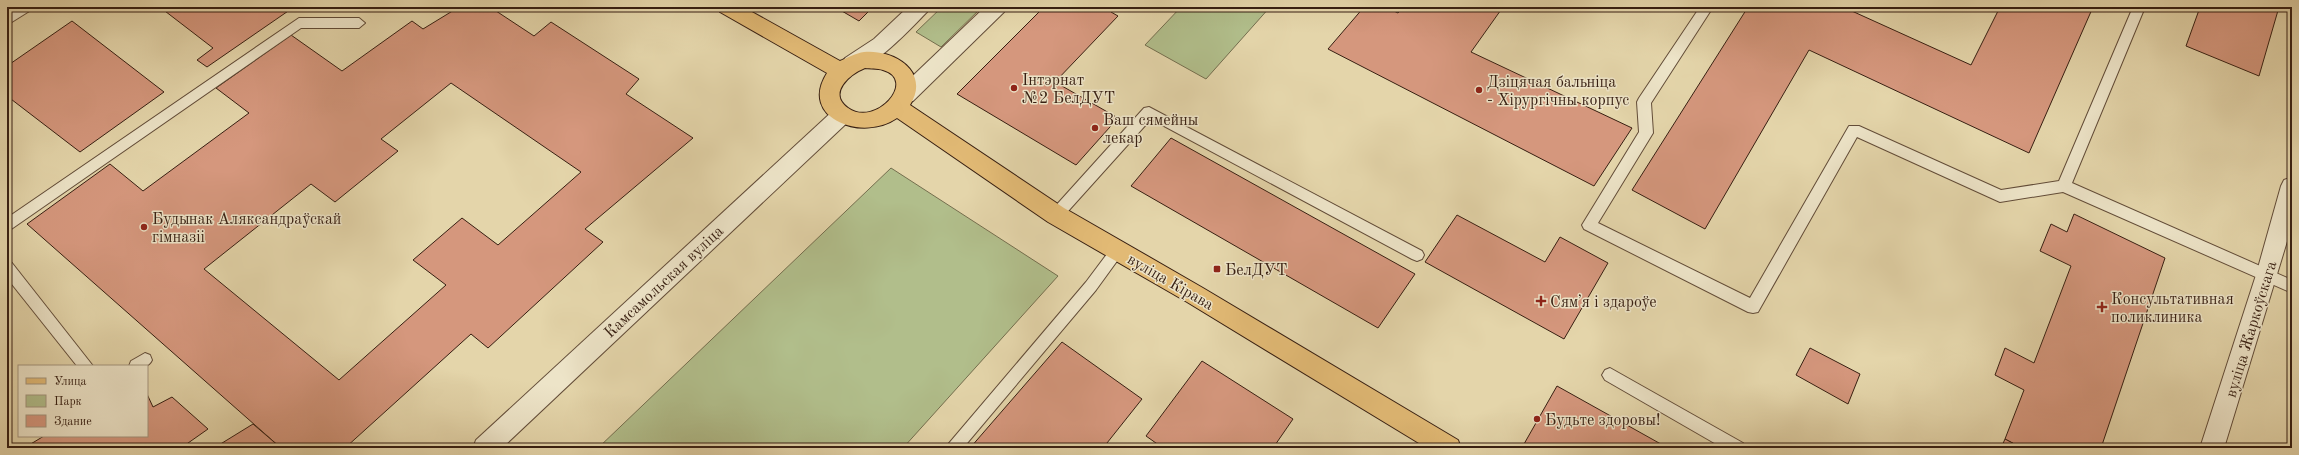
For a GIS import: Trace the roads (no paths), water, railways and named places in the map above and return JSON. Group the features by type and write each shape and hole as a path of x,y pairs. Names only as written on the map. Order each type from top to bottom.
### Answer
{"main road":[{"path":"727,7 846,68"},
{"path":"864,60 889,62 898,68 905,76 908,85 902,102 888,115 864,121 852,120 842,115 834,108 830,94 833,80 846,68 864,60"},
{"name":"вуліца Кірава","path":"902,102 1056,215 1118,250 1435,444"}],"street":[{"path":"846,68 881,44 920,7"},
{"path":"902,102 997,7"},
{"name":"Камсамольская вуліца","path":"485,448 842,115"},
{"name":"вуліца Жаркоўскага","path":"2212,448 2267,275 2292,186"}],"lane":[{"path":"7,20 27,7"},
{"path":"1707,7 1644,102 1646,133 1589,225 1746,304 1753,307 1854,130 2000,196 2064,186 2292,287"},
{"path":"2064,186 2139,7"},
{"path":"7,226 299,23 359,23"},
{"path":"1056,215 1149,112 1417,255"},
{"path":"953,448 1091,286 1118,250"},
{"path":"7,266 85,365"},
{"path":"1610,376 1738,448"}],"place":[{"name":"Інтэрнат №2 БелДУТ","path":"1014,88"},
{"name":"Дзіцячая бальніца - Хірургічны корпус","path":"1479,90"},
{"name":"Ваш сямейны лекар","path":"1095,128"},
{"name":"Будынак Аляксандраўскай гімназіі","path":"144,227"},
{"name":"БелДУТ","path":"1217,269"},
{"name":"Сямʼя і здароўе","path":"1541,301"},
{"name":"Консультативная поликлиника","path":"2102,307"},
{"name":"Будьте здоровы!","path":"1537,419"}]}
